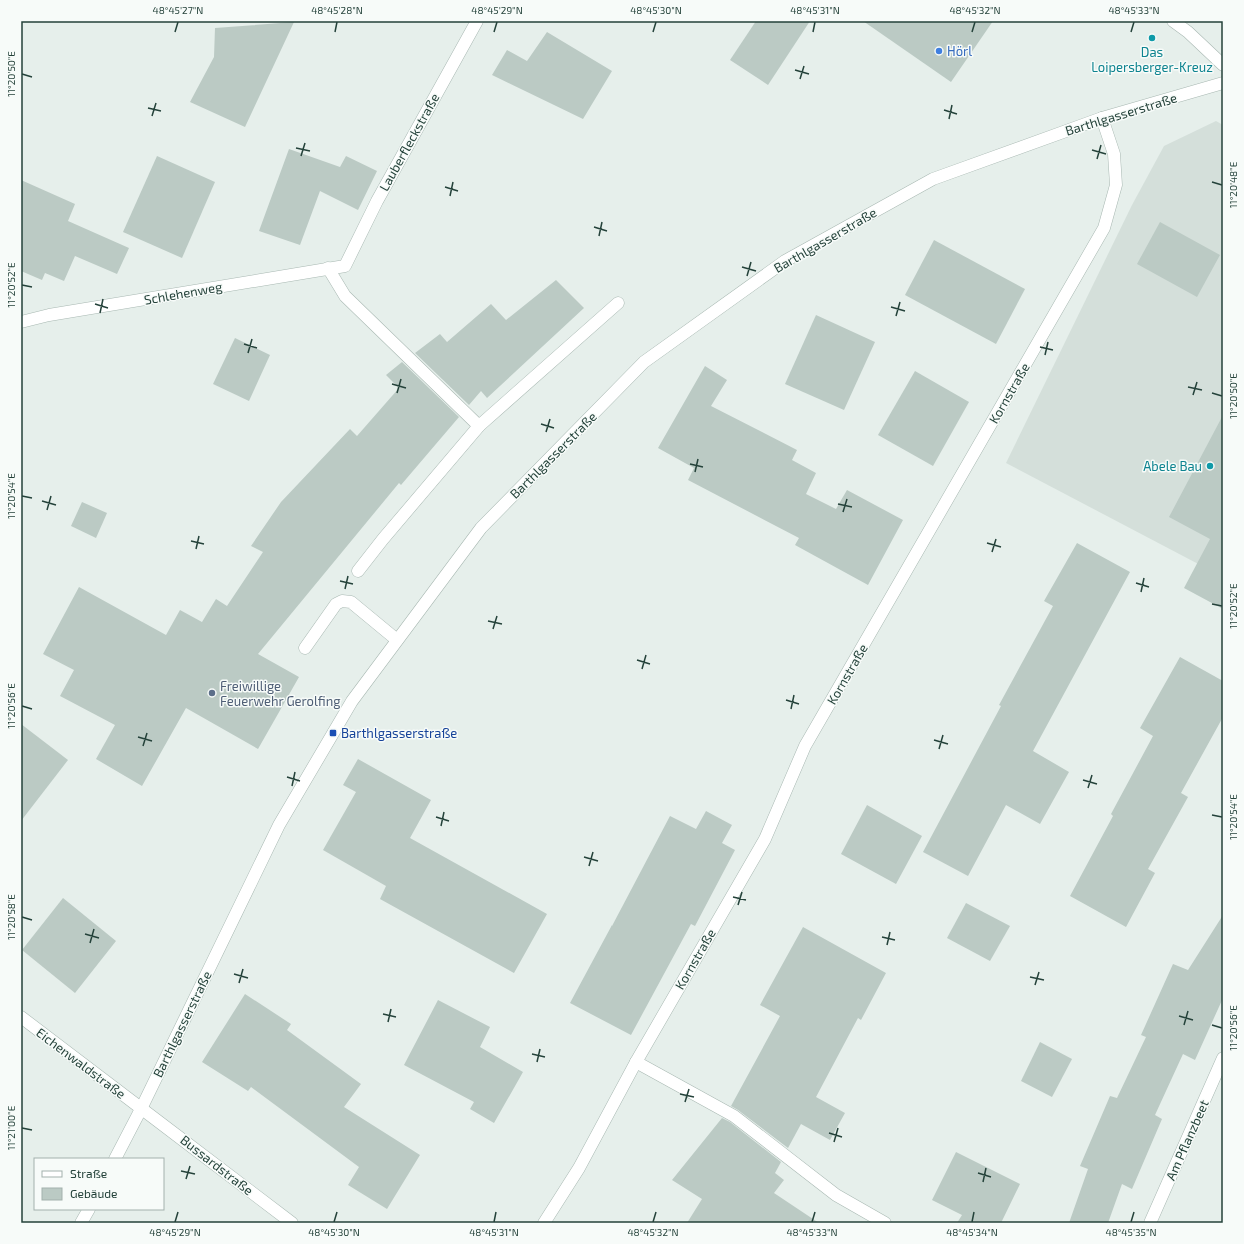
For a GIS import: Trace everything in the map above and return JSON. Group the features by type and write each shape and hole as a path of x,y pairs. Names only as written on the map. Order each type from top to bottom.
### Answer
{"street":[{"name":"Lauberfleckstraße","path":"345,266 376,201 476,21"},
{"path":"1174,21 1223,65"},
{"name":"Barthlgasserstraße","path":"116,1158 141,1109 279,825 352,701 481,528 644,362 785,261 933,179 1102,118 1223,83"},
{"name":"Kornstraße","path":"544,1223 579,1168 636,1062 765,839 806,746 1104,228 1116,185 1114,154 1102,118"},
{"name":"Schlehenweg","path":"21,322 49,315 345,266"},
{"path":"328,268 345,296 479,426"},
{"path":"358,571 383,539 479,426 618,303"},
{"path":"305,648 336,604 342,600 350,602 397,640"},
{"name":"Eichenwaldstraße","path":"21,1017 141,1109"},
{"name":"Am Pflanzbeet","path":"1150,1223 1223,1058"},
{"path":"636,1062 734,1116 836,1195 885,1223"},
{"name":"Bussardstraße","path":"141,1109 174,1132 292,1223"},
{"path":"81,1223 88,1210"}],"shaded area":[{"path":"1216,121 1223,125 1223,577 1006,463 1132,205 1164,146"}],"building":[{"path":"756,21 810,21 768,85 730,60"},
{"name":"Hörl","path":"863,21 993,21 951,82"},
{"path":"294,22 245,127 190,102 214,57 215,28"},
{"path":"547,32 612,71 583,119 492,75 507,50 527,61"},
{"path":"289,149 340,167 346,156 377,171 358,210 320,191 300,245 259,231"},
{"path":"157,156 215,182 182,258 123,232"},
{"path":"21,180 75,204 68,221 129,248 117,274 75,256 64,281 45,273 42,280 21,271"},
{"path":"1160,222 1220,255 1197,297 1137,264"},
{"path":"934,240 1025,289 996,344 905,295"},
{"path":"556,280 584,308 487,398 481,391 469,405 415,353 440,334 447,342 491,304 506,320"},
{"path":"816,315 875,342 844,410 785,384"},
{"path":"235,338 270,355 249,401 213,384"},
{"path":"402,362 459,417 401,485 399,483 258,654 299,677 258,749 186,708 142,786 96,759 115,725 60,696 74,670 43,654 79,587 166,635 180,610 202,622 216,599 227,606 263,552 251,546 281,502 350,429 357,436 399,388 386,375"},
{"path":"705,366 727,380 711,406 797,450 792,460 816,473 806,494 836,509 847,490 903,520 868,585 795,545 799,538 688,480 694,468 658,448"},
{"path":"915,371 969,402 933,466 878,435"},
{"name":"Abele Bau","path":"1223,415 1223,609 1184,588 1210,539 1169,517"},
{"path":"82,502 107,513 96,538 71,526"},
{"path":"1077,543 1130,572 1033,751 1069,772 1040,824 1006,805 968,876 923,852 1001,706 999,705 1053,606 1044,601"},
{"path":"1180,657 1223,681 1223,717 1181,793 1188,797 1148,869 1155,873 1126,927 1070,896 1113,816 1111,814 1153,736 1140,728"},
{"path":"21,724 68,760 21,821"},
{"path":"358,759 431,800 410,838 547,914 514,973 380,899 386,886 323,850 356,792 343,785"},
{"path":"867,805 922,836 896,884 841,854"},
{"path":"706,811 732,825 722,843 735,850 695,926 691,924 631,1035 570,1003 670,816 696,829"},
{"path":"63,898 116,941 75,993 22,950"},
{"path":"966,903 1010,926 990,961 947,938"},
{"path":"1223,915 1223,998 1195,1060 1183,1054 1155,1115 1162,1119 1132,1189 1122,1184 1108,1223 1069,1223 1088,1169 1080,1166 1110,1096 1117,1098 1146,1037 1141,1035 1173,964 1188,970"},
{"path":"803,927 886,973 861,1020 858,1018 816,1097 845,1113 830,1140 801,1124 788,1148 731,1106 780,1016 760,1005"},
{"path":"245,994 291,1024 287,1030 361,1084 344,1107 420,1155 387,1209 348,1185 359,1167 251,1087 248,1091 202,1062"},
{"path":"438,1000 490,1027 480,1047 523,1072 494,1123 470,1109 474,1102 404,1065"},
{"path":"1040,1042 1072,1059 1052,1097 1021,1081"},
{"path":"722,1118 730,1122 781,1162 775,1173 784,1180 774,1193 819,1223 687,1223 702,1199 672,1180"},
{"path":"956,1152 1020,1184 1001,1223 957,1223 962,1215 932,1200"}],"place":[{"name":"Das Loipersberger-Kreuz","path":"1152,38"},
{"name":"Hörl","path":"939,51"},
{"name":"Abele Bau","path":"1210,466"},
{"name":"Freiwillige Feuerwehr Gerolfing","path":"212,693"},
{"name":"Barthlgasserstraße","path":"333,733"}]}
